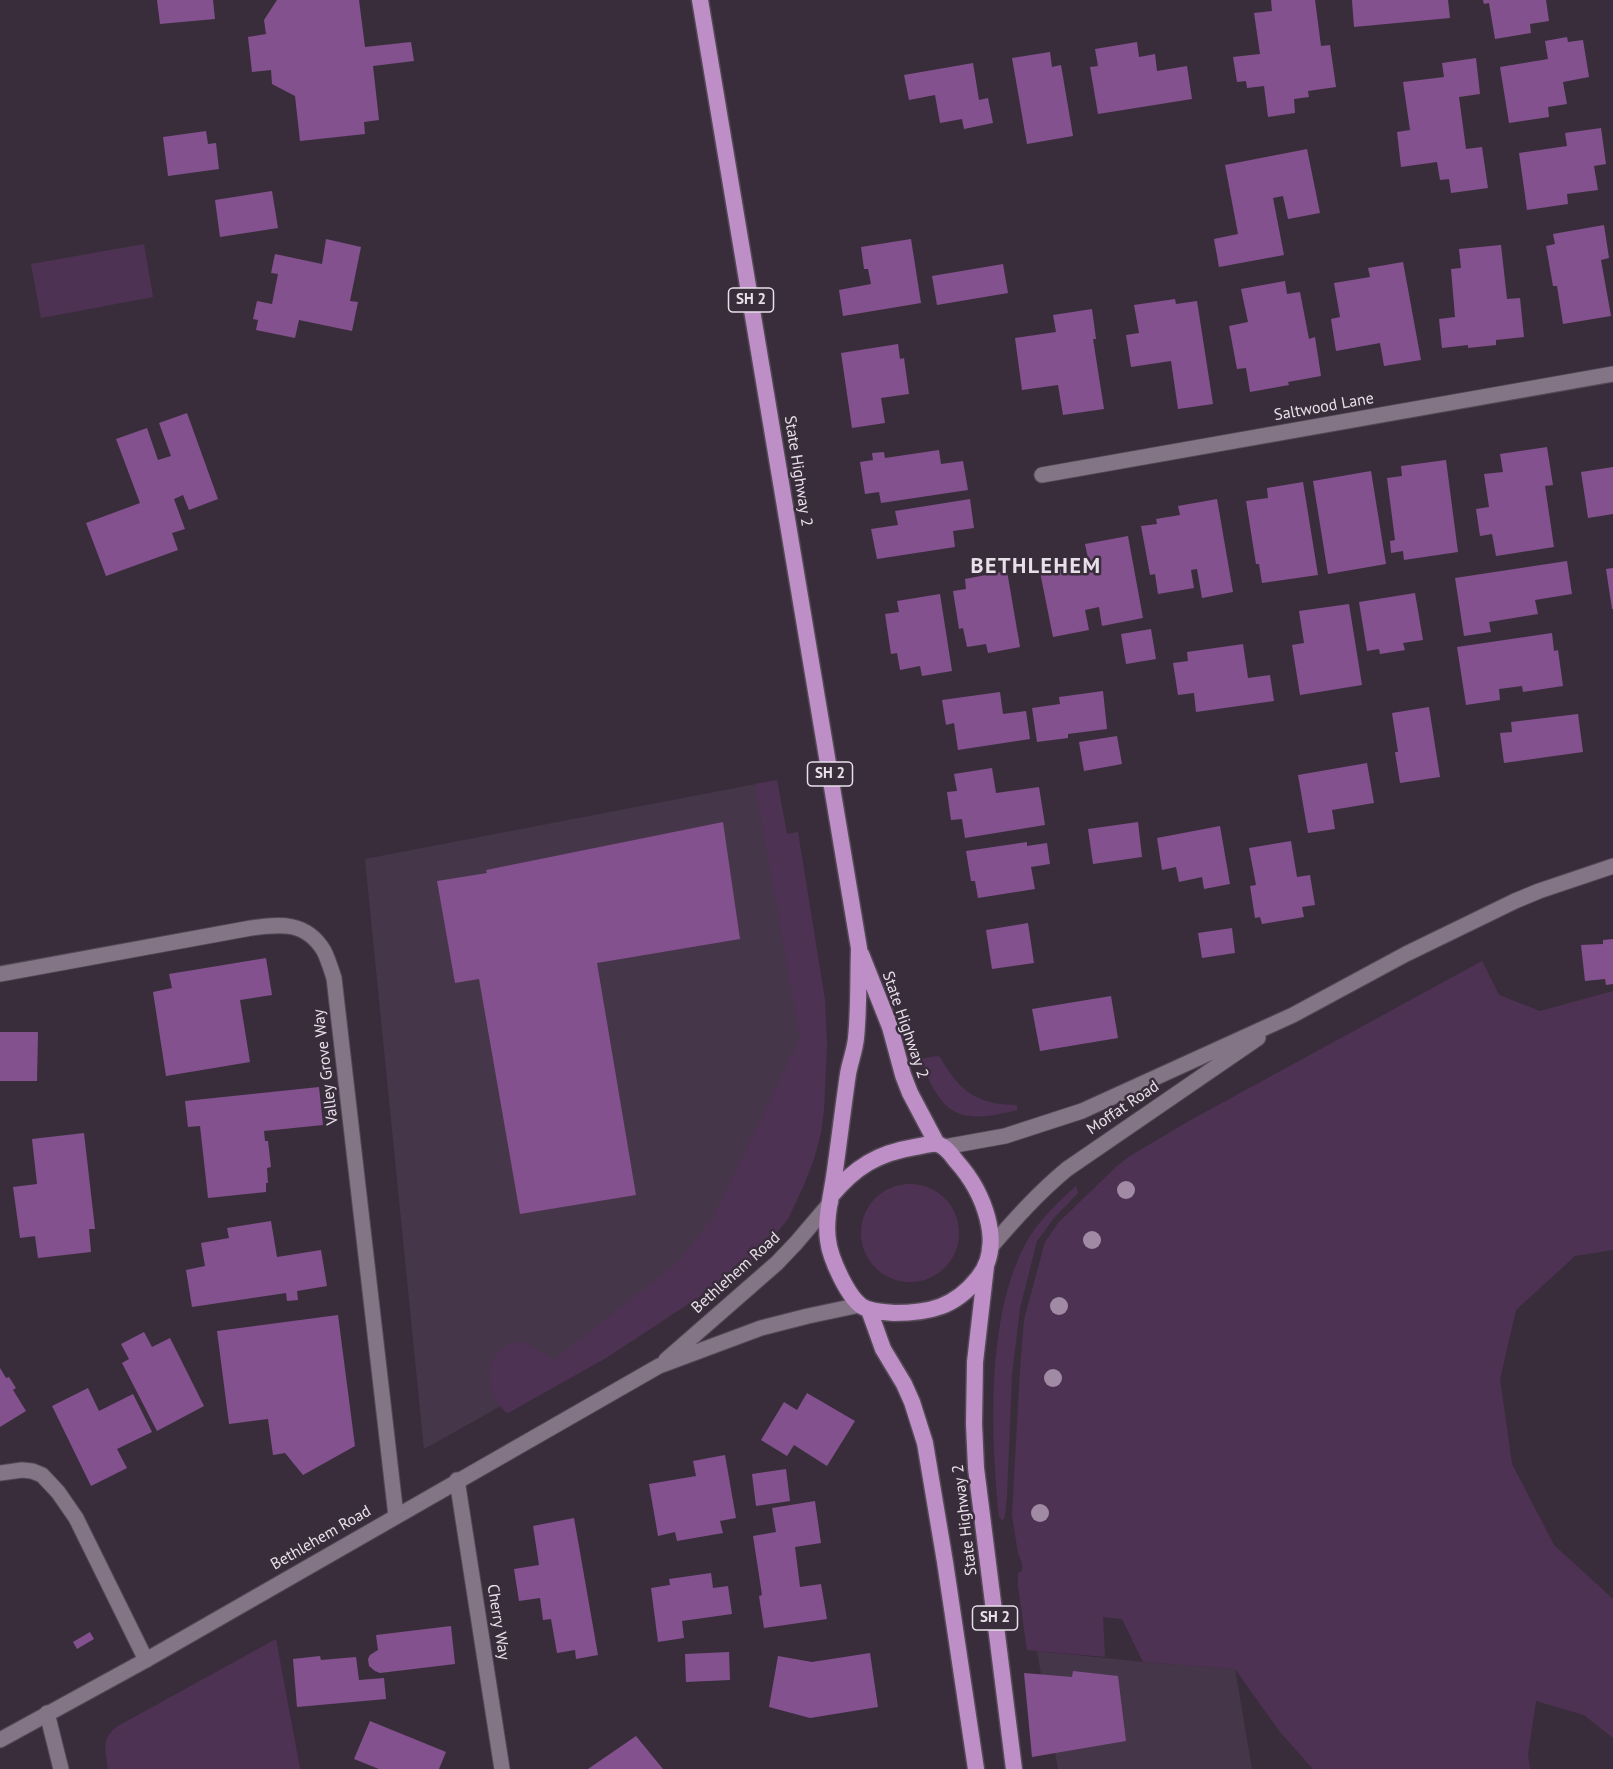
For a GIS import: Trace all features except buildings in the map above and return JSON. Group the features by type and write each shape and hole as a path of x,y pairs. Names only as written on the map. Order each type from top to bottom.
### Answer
{"highway":[{"name":"State Highway 2","path":"700,0 859,948 856,1039 848,1074 831,1199"},
{"name":"State Highway 2","path":"859,948 890,1027 910,1093 940,1146"},
{"path":"831,1199 853,1173 884,1154 908,1148 940,1146"},
{"name":"SH 2","path":"940,1146 960,1166 980,1195 989,1221 990,1249"},
{"name":"SH 2","path":"831,1199 828,1240 834,1263 851,1294 865,1308"},
{"path":"865,1308 891,1313 919,1312 942,1307 954,1301 978,1278 986,1266 990,1249"},
{"name":"State Highway 2","path":"986,1266 975,1362 975,1457 1014,1769"},
{"name":"State Highway 2","path":"865,1308 883,1349 912,1402 925,1443 976,1769"}],"street":[{"name":"Saltwood Lane","path":"1042,475 1613,374"},
{"name":"Moffat Road","path":"940,1146 1005,1136 1082,1111 1293,1015 1406,954 1515,901 1613,866"},
{"name":"Valley Grove Way","path":"0,974 273,925 295,926 310,934 323,951 334,978 396,1516"},
{"name":"Moffat Road","path":"990,1249 1034,1198 1067,1169 1293,1015"},
{"name":"Bethlehem Road","path":"659,1366 777,1263 831,1199"},
{"name":"Bethlehem Road","path":"0,1740 146,1660 659,1366 761,1328 808,1316 865,1308"},
{"path":"0,1473 33,1471 42,1475 58,1492 76,1518 146,1660"},
{"name":"Cherry Way","path":"457,1480 502,1769"},
{"path":"47,1713 61,1769"}],"shaded area":[{"path":"144,244 153,297 41,318 31,264"},
{"path":"777,780 818,1009 756,1204 558,1374 424,1449 365,859"},
{"path":"777,780 787,834 798,832 825,1000 827,1046 824,1110 814,1159 803,1187 788,1219 757,1257 606,1358 508,1413 496,1400 489,1379 490,1367 497,1354 508,1344 516,1342 531,1346 554,1360 678,1262 713,1217 800,1038 755,784"},
{"path":"1482,961 1499,995 1540,1011 1613,991 1613,1250 1575,1256 1516,1310 1500,1379 1512,1464 1554,1545 1613,1599 1613,1738 1584,1715 1536,1701 1528,1754 1530,1769 1313,1769 1280,1732 1235,1669 1143,1662 1122,1619 1103,1617 1105,1657 1027,1650 1018,1586 1018,1573 1022,1571 1022,1563 1018,1553 1012,1515 1024,1320 1045,1242 1058,1223 1130,1156 1189,1121"},
{"path":"940,1057 954,1079 971,1094 991,1102 1017,1105 1017,1110 980,1116 955,1112 936,1093 921,1059"},
{"path":"910,1184 929,1188 945,1198 955,1214 959,1233 955,1252 945,1268 929,1278 910,1282 891,1278 875,1268 865,1252 861,1233 865,1214 875,1198 891,1188"},
{"path":"1076,1186 1078,1193 1054,1218 1037,1241 1020,1308 1012,1375 1007,1495 1003,1521 999,1517 993,1415 994,1378 1003,1307 1012,1274 1025,1245 1035,1229"},
{"path":"276,1639 300,1769 108,1769 106,1740 118,1726"},
{"path":"1037,1651 1235,1669 1252,1769 1058,1769"}],"district":[{"name":"BETHLEHEM","path":"1036,567"}]}
